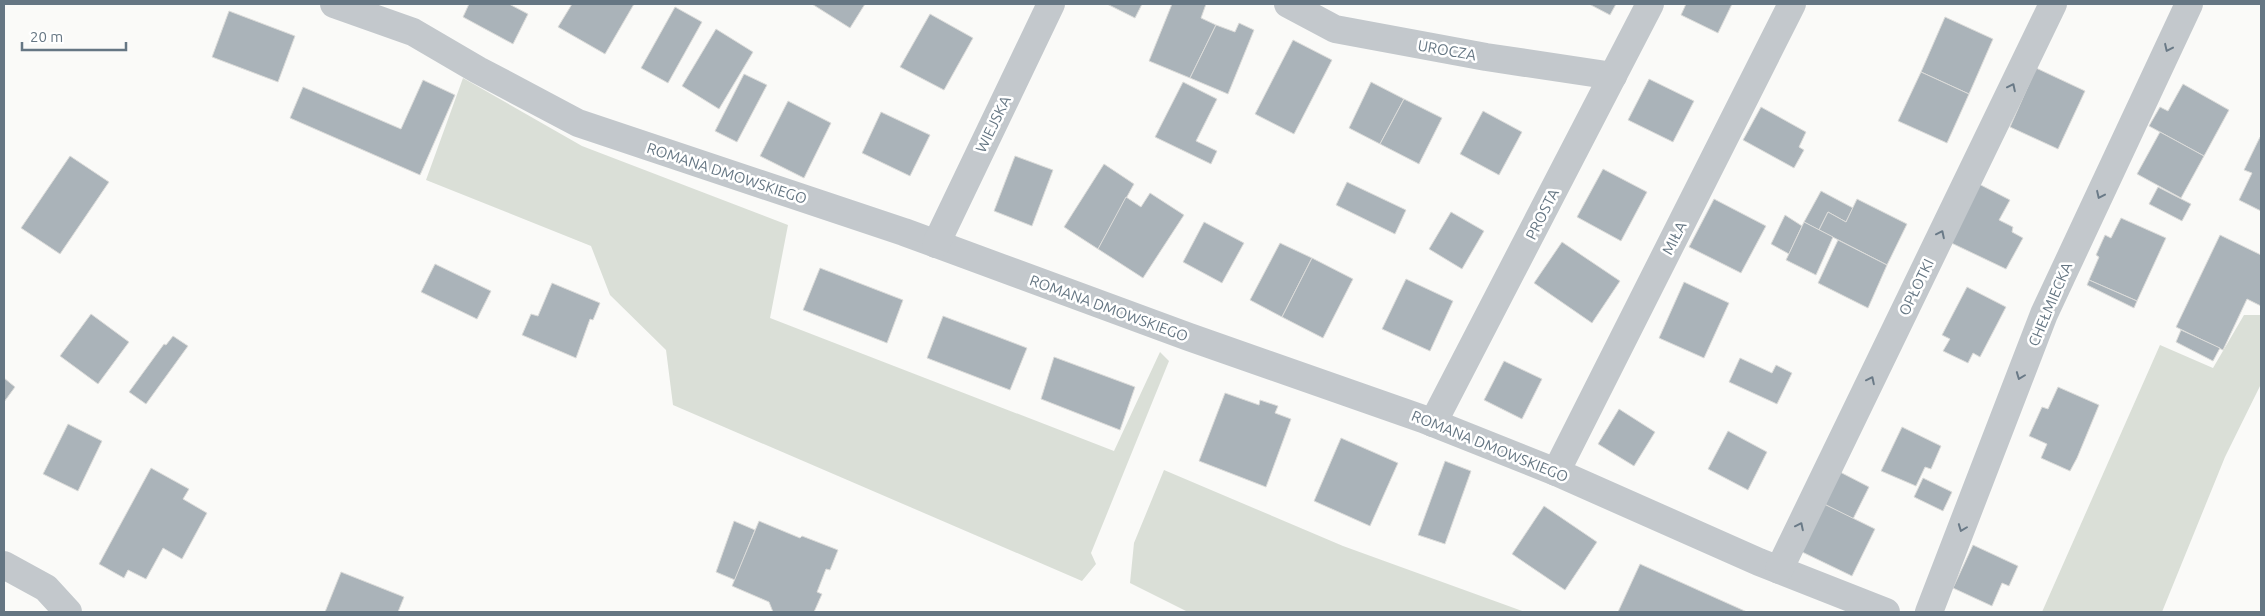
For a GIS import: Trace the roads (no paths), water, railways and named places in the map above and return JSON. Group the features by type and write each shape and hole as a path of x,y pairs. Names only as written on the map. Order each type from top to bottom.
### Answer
{"street":[{"name":"ROMANA DMOWSKIEGO","path":"334,4 413,32 478,70 578,123 936,244 1189,337 1433,423 1556,472 1779,570 1886,612"},
{"name":"WIEJSKA","path":"936,244 1051,4"},
{"name":"UROCZA","path":"1288,4 1336,29 1486,57 1613,76"},
{"name":"PROSTA","path":"1433,423 1650,4"},
{"name":"MIŁA","path":"1556,472 1792,4"},
{"name":"OPŁOTKI","path":"1779,570 2052,4"},
{"name":"CHEŁMIECKA","path":"1929,612 2044,314 2189,4"},
{"path":"4,565 46,588 68,612"}]}
